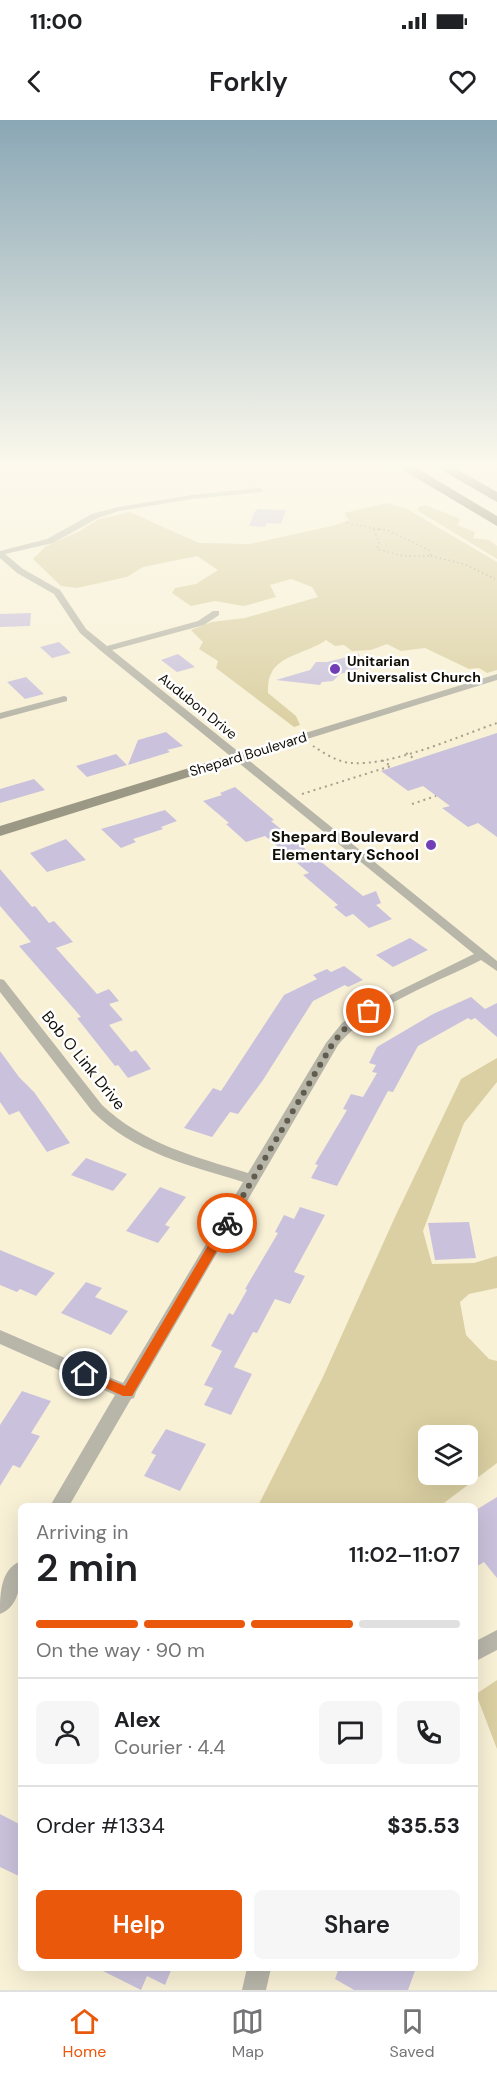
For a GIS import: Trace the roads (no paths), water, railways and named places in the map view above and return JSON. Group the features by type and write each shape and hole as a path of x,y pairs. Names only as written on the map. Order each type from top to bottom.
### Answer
{"street":[{"name":"Audubon Drive","path":"0,553 13,566 57,592 83,632 491,960"},
{"path":"104,649 201,622 216,613"},
{"name":"Shepard Boulevard","path":"0,831 497,677"},
{"path":"0,716 64,699"},
{"path":"61,1503 333,1043 347,1026 369,1011 491,960"},
{"name":"Bob O Link Drive","path":"0,983 97,1108 122,1131 148,1145 253,1180"},
{"path":"0,1336 128,1392"},
{"path":"0,1605 18,1575"},
{"path":"478,1651 497,1639"},
{"path":"254,1990 258,1971"}],"place":[{"name":"Unitarian Universalist Church","path":"335,669"},
{"name":"Shepard Boulevard Elementary School","path":"431,845"}]}
